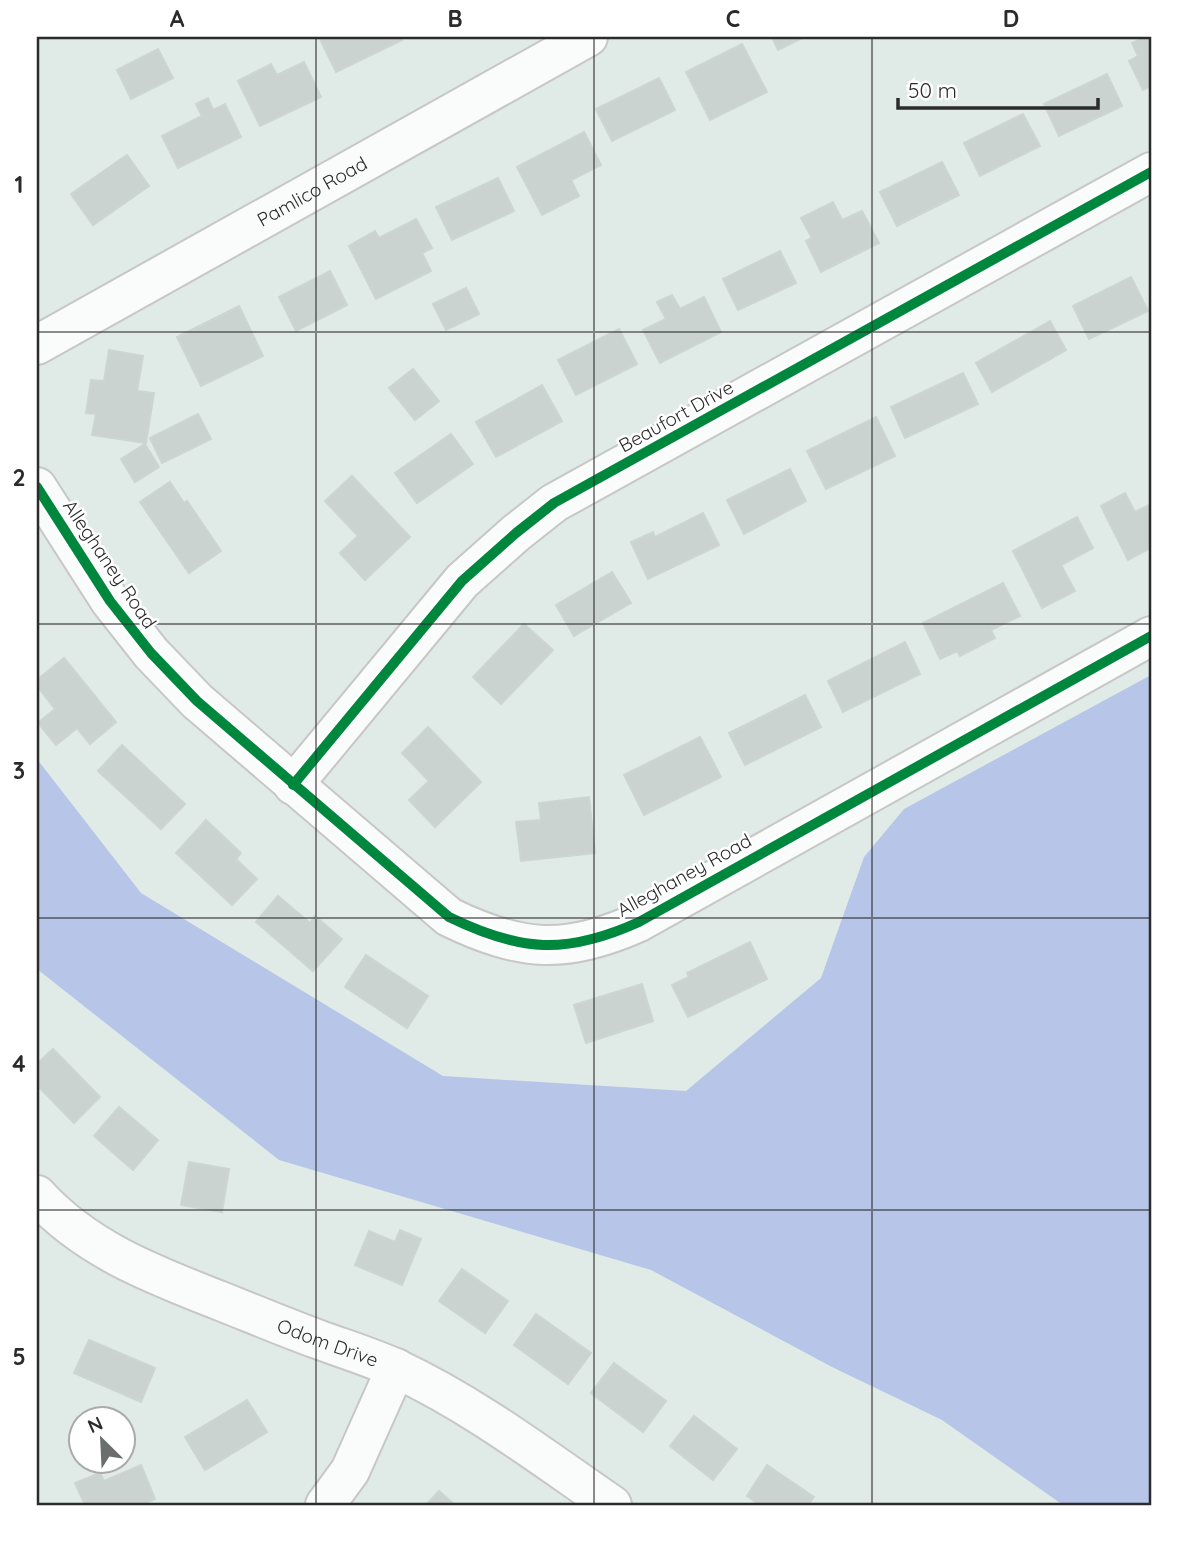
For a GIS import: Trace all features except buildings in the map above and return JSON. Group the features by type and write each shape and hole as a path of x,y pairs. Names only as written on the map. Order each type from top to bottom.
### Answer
{"street":[{"name":"Pamlico Road","path":"37,345 588,37"},
{"name":"Beaufort Drive","path":"293,785 462,581 554,503 1151,172"},
{"name":"Alleghaney Road","path":"37,487 110,601 151,653 197,701 449,917 482,933 511,942 541,946 577,944 606,937 639,922 1151,636"},
{"name":"Odom Drive","path":"37,1195 52,1212 96,1244 138,1269 396,1368 477,1412 612,1505"},
{"path":"325,1505 349,1471 396,1368"}],"shaded area":[{"path":"1151,675 1151,1505 1063,1505 942,1420 832,1367 651,1270 279,1160 37,969 37,759 141,893 443,1076 686,1091 821,978 864,857 904,809"}],"cycle path":[{"path":"293,785 462,581 554,503 1151,172"},
{"path":"37,487 110,601 151,653 197,701 449,917 475,929 522,943 544,945 589,940 639,922 1151,636"}]}
